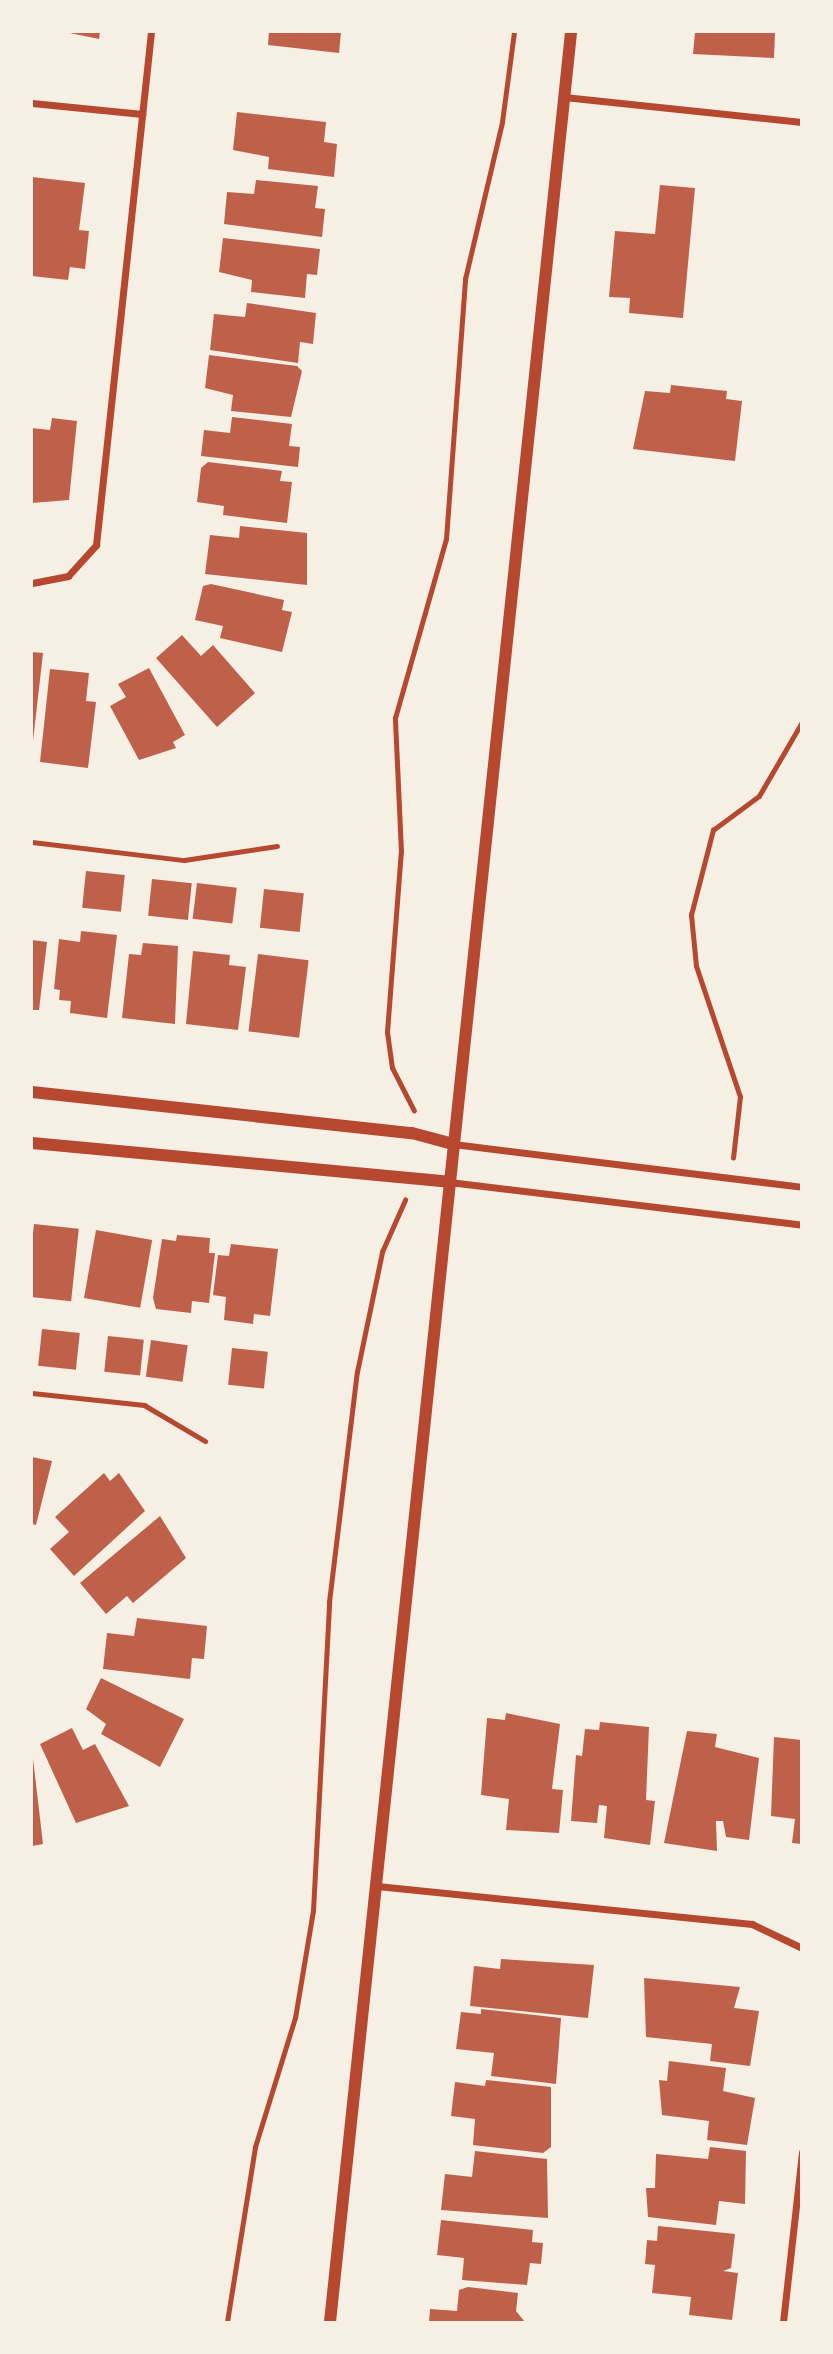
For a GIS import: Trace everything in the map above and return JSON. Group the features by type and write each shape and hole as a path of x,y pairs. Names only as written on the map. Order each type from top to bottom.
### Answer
{"street":[{"path":"32,583 77,571 96,545 101,523 151,32"},
{"path":"330,2322 571,32"},
{"path":"564,97 802,122"},
{"path":"32,103 142,114"},
{"path":"32,1092 412,1133 453,1144 802,1186"},
{"path":"32,1143 449,1182 802,1225"},
{"path":"377,1886 752,1924 802,1948"},
{"path":"783,2322 802,2152"}],"lane":[{"path":"32,842 184,860 278,846"},
{"path":"32,1393 144,1405 205,1441"}],"path":[{"path":"415,1102 397,1081 387,1032 401,852 395,718 446,539 465,279 502,122 514,32"},
{"path":"730,1179 740,1097 696,965 691,915 713,830 759,796 802,722"},
{"path":"227,2322 255,2147 295,2018 313,1911 329,1602 357,1372 382,1252 404,1214"}],"building":[{"path":"65,32 100,32 99,39"},
{"path":"269,32 341,32 339,53 268,45"},
{"path":"695,32 775,32 774,58 693,54"},
{"path":"237,112 326,122 324,142 337,144 334,177 268,169 269,157 233,150"},
{"path":"32,177 85,183 79,230 89,231 85,269 70,267 68,280 32,276"},
{"path":"256,180 318,186 315,208 325,209 322,237 224,224 227,192 254,194"},
{"path":"660,185 695,188 683,318 629,313 630,298 609,297 615,231 655,234"},
{"path":"223,238 320,249 317,275 307,274 305,298 251,292 252,280 219,272"},
{"path":"247,303 316,313 313,344 300,342 298,363 210,350 214,314 245,317"},
{"path":"209,355 297,366 302,371 291,417 231,411 233,395 205,388"},
{"path":"671,385 727,391 726,399 742,401 735,461 633,449 645,391 670,393"},
{"path":"232,417 292,424 289,446 300,447 298,467 201,456 204,430 230,433"},
{"path":"52,418 77,421 69,500 32,503 32,428 50,430"},
{"path":"208,462 282,471 280,481 292,482 287,523 223,515 224,506 197,502 201,468"},
{"path":"240,526 307,533 307,585 205,574 210,535 239,538"},
{"path":"211,584 284,600 282,610 292,612 282,652 220,638 223,626 195,620 203,586"},
{"path":"182,635 201,656 213,645 255,693 217,727 156,658"},
{"path":"32,652 43,653 33,741 32,741"},
{"path":"149,668 185,735 173,742 176,748 139,760 110,706 126,697 118,684"},
{"path":"50,669 89,673 86,701 96,702 88,768 40,762"},
{"path":"86,871 125,875 121,912 82,908"},
{"path":"152,879 192,883 188,920 148,916"},
{"path":"197,883 237,888 232,924 193,919"},
{"path":"264,889 304,893 300,932 260,928"},
{"path":"81,931 117,935 107,1018 70,1013 71,1001 59,1000 60,990 54,989 59,939 80,942"},
{"path":"32,940 47,942 39,1010 32,1010"},
{"path":"143,943 178,946 175,1024 122,1018 129,954 141,955"},
{"path":"193,951 230,955 229,965 246,967 238,1030 186,1024"},
{"path":"258,954 309,960 299,1038 248,1031"},
{"path":"34,1224 79,1229 71,1301 32,1297"},
{"path":"96,1230 152,1240 140,1308 84,1298"},
{"path":"177,1235 210,1238 209,1253 215,1253 209,1303 192,1301 191,1313 156,1309 153,1298 162,1239 176,1241"},
{"path":"231,1244 278,1249 270,1316 254,1314 253,1324 224,1320 226,1297 213,1295 218,1255 229,1256"},
{"path":"42,1329 80,1333 76,1370 38,1366"},
{"path":"108,1336 144,1340 140,1376 104,1372"},
{"path":"151,1340 188,1345 182,1382 146,1377"},
{"path":"232,1348 268,1352 264,1389 228,1385"},
{"path":"32,1457 52,1461 36,1525 32,1524"},
{"path":"104,1473 110,1481 119,1473 145,1511 74,1576 50,1549 69,1532 55,1517"},
{"path":"160,1516 186,1558 133,1603 127,1596 106,1614 80,1583"},
{"path":"137,1618 207,1626 204,1659 192,1658 190,1679 103,1669 107,1633 134,1636"},
{"path":"101,1678 184,1719 160,1767 101,1734 106,1724 86,1709"},
{"path":"506,1713 560,1724 552,1789 563,1790 559,1833 506,1830 509,1799 481,1795 487,1718 505,1720"},
{"path":"600,1722 649,1727 646,1800 655,1801 650,1845 604,1838 607,1806 599,1805 597,1823 571,1821 576,1755 582,1756 585,1729 599,1730"},
{"path":"72,1728 83,1750 95,1744 129,1806 76,1823 40,1744"},
{"path":"687,1731 717,1734 715,1747 759,1758 749,1840 726,1837 723,1821 716,1821 717,1851 664,1843"},
{"path":"774,1737 802,1740 802,1844 792,1843 795,1819 771,1816"},
{"path":"32,1750 43,1844 32,1846"},
{"path":"501,1959 594,1965 588,2018 470,2006 474,1966 500,1969"},
{"path":"644,1978 740,1987 734,2008 759,2011 750,2066 710,2061 712,2044 646,2037"},
{"path":"481,2009 561,2018 556,2084 491,2076 494,2053 456,2049 461,2012 481,2014"},
{"path":"669,2061 726,2068 723,2091 755,2098 747,2145 707,2140 709,2121 662,2115 659,2080 667,2081"},
{"path":"486,2080 551,2087 551,2147 543,2153 473,2145 475,2119 451,2116 455,2082 485,2086"},
{"path":"710,2147 746,2151 745,2204 719,2201 716,2225 648,2217 646,2188 655,2188 656,2154 708,2159"},
{"path":"475,2151 547,2159 548,2218 441,2210 445,2174 472,2177"},
{"path":"441,2220 533,2230 532,2242 543,2243 541,2264 530,2263 527,2285 462,2280 464,2258 437,2255"},
{"path":"658,2226 735,2234 731,2268 723,2271 738,2273 732,2320 689,2315 691,2297 652,2293 655,2265 645,2264 647,2240 657,2241"},
{"path":"468,2287 518,2293 516,2311 525,2322 429,2322 430,2309 457,2311 459,2290"}]}
